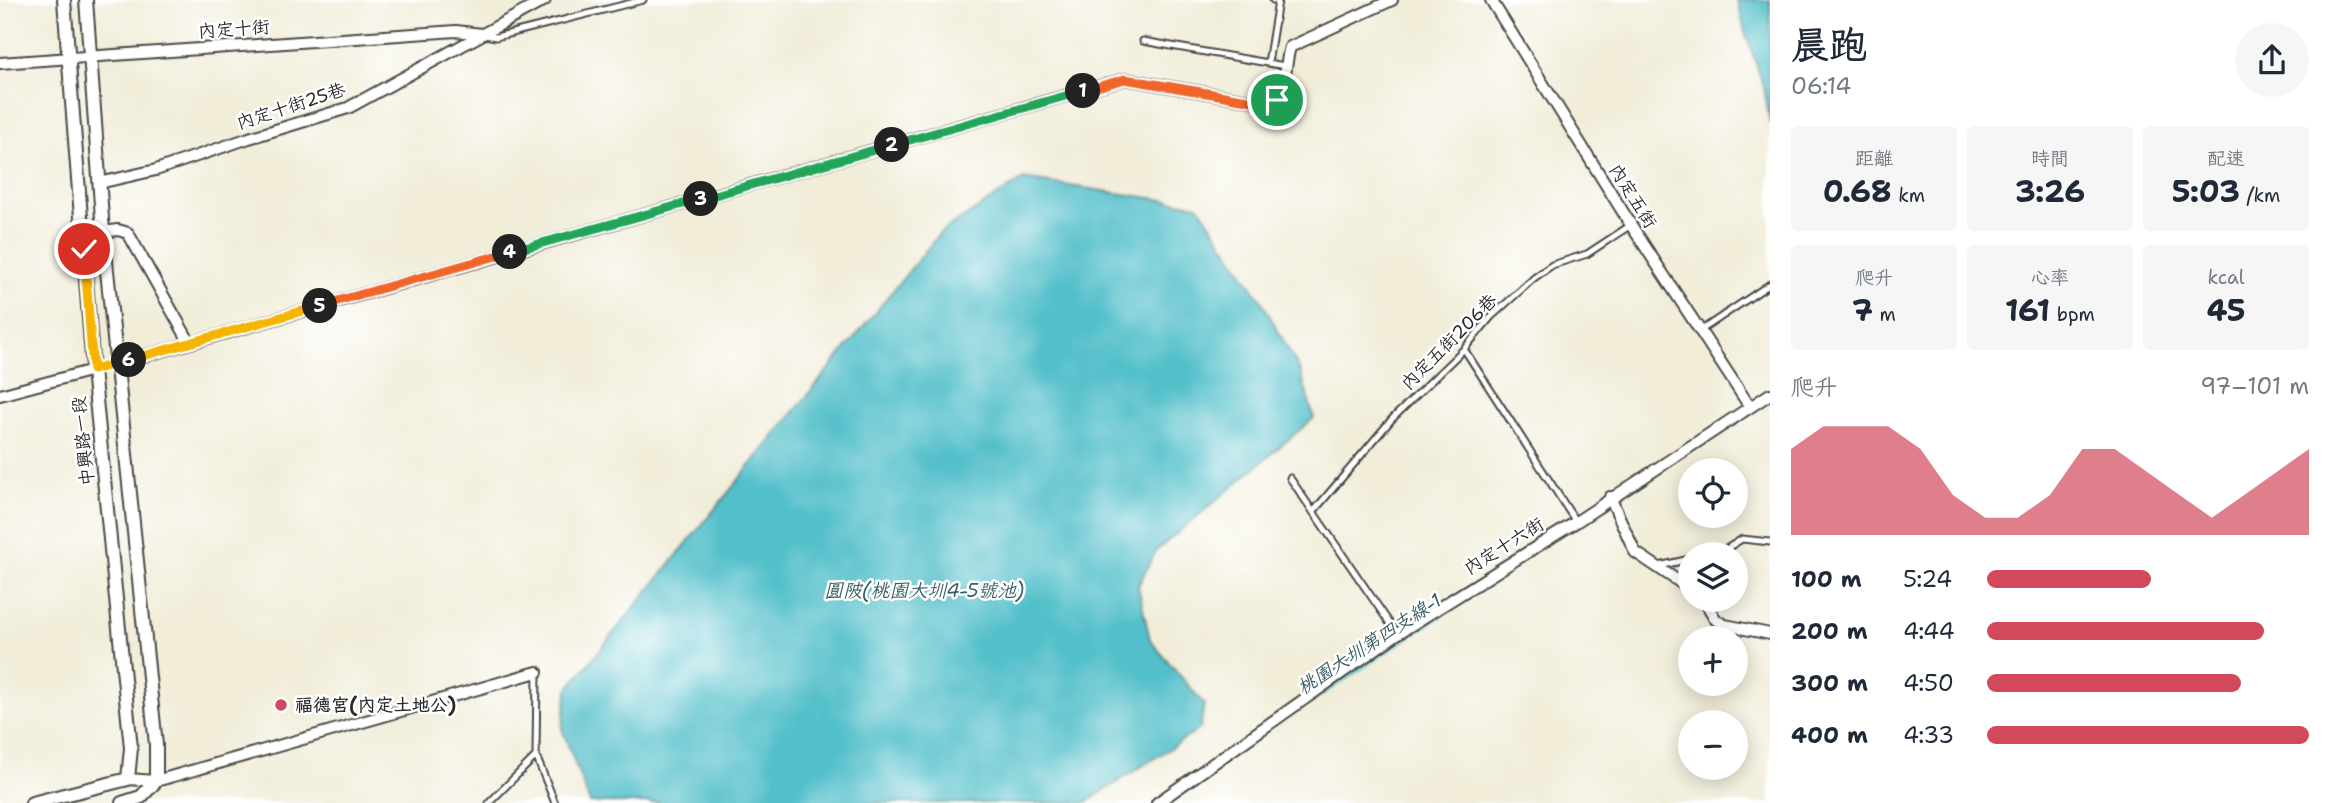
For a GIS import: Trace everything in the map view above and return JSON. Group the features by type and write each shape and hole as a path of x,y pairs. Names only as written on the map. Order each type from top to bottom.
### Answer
{"street":[{"name":"中興路一段","path":"64,0 93,370 130,738 128,779"},
{"path":"86,0 103,232 156,745 156,781 141,797 122,803"},
{"path":"482,34 545,0"},
{"path":"0,395 1125,79 1265,103 1277,100 1283,92 1290,47 1392,0"},
{"name":"內定五街","path":"1490,0 1631,225 1750,407"},
{"name":"內定十街","path":"0,63 456,31 482,34"},
{"name":"內定十街25巷","path":"99,183 156,170 348,108 482,34"},
{"path":"103,232 118,230 128,233 190,343"},
{"name":"內定十六街","path":"1157,803 1397,634 1576,522 1610,497 1770,394"},
{"path":"104,468 127,465"},
{"path":"1610,497 1635,552 1678,580"},
{"path":"1711,612 1716,620 1725,625 1770,634"},
{"path":"32,803 128,779 156,781 537,672"}],"lane":[{"path":"482,34 496,37 643,0"},
{"path":"1268,63 1278,1 1273,0"},
{"path":"1143,41 1285,66"},
{"name":"內定五街206巷","path":"1313,512 1392,419 1464,349 1491,317 1534,278 1552,265 1587,254 1631,225"},
{"path":"1700,331 1770,284"},
{"path":"1464,349 1576,522"},
{"path":"1290,478 1397,634"},
{"path":"1737,542 1742,539 1770,542"},
{"path":"1658,566 1678,562"},
{"path":"537,672 536,757 555,803"},
{"path":"489,803 536,757"}],"water":[{"path":"1737,0 1770,0 1770,124 1764,87"},
{"name":"圓陂(桃園大圳4-5號池)","path":"1023,179 1198,205 1261,300 1300,371 1314,418 1156,551 1138,586 1150,640 1204,704 1200,729 1085,803 590,803 562,729 568,689 940,233"}],"waterway":[{"name":"桃園大圳第四支線-1","path":"1317,697 1493,580"}],"place":[{"name":"福德宮(內定土地公)","path":"281,705"}],"route":[{"path":"84,249 93,370 1125,79 1265,103 1277,100"}]}
